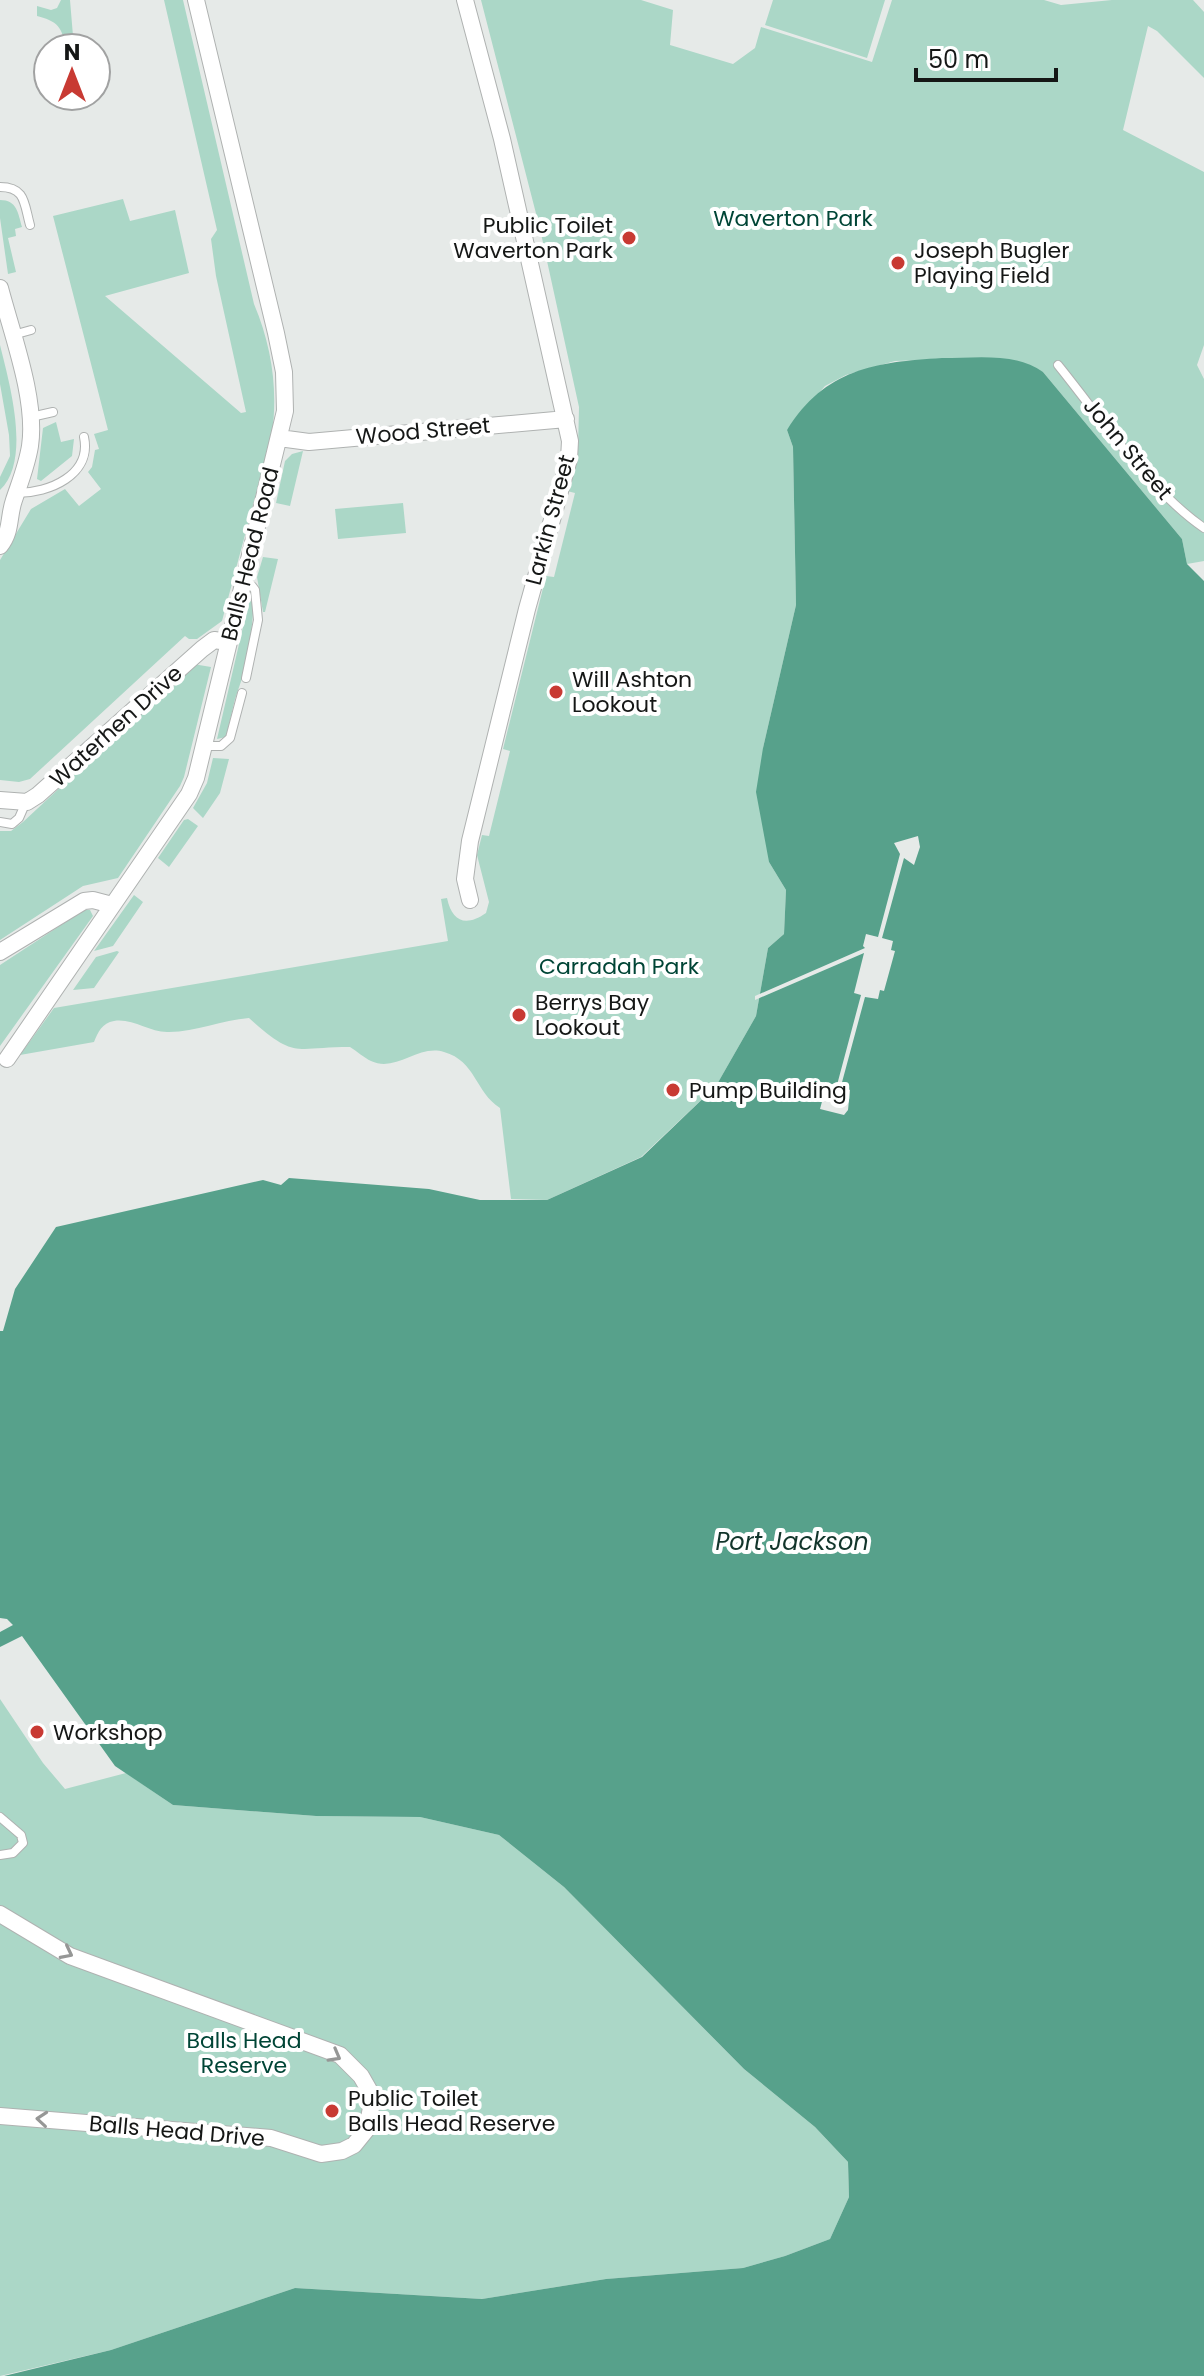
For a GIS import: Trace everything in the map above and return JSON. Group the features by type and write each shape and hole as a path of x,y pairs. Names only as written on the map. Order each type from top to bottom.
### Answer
{"street":[{"name":"Balls Head Road","path":"7,1059 189,794 196,778 287,399 284,372 196,0"},
{"name":"Larkin Street","path":"465,0 502,139 570,441 569,459 527,609 470,841 465,879 470,900"},
{"path":"0,288 31,417 30,444 10,502 9,533 0,546"},
{"name":"Wood Street","path":"279,438 309,442 566,419"},
{"name":"Waterhen Drive","path":"0,800 27,802 38,795 202,649 214,640 228,642"},
{"path":"0,952 84,901 112,905"},
{"name":"Balls Head Drive","path":"0,1914 70,1956 340,2055 361,2076 373,2097 367,2129 354,2145 321,2154 271,2138 0,2116"}],"lane":[{"path":"0,187 19,191 30,225"},
{"path":"12,336 31,330"},
{"name":"John Street","path":"1058,365 1126,450 1174,503 1204,528"},
{"path":"31,417 53,412"},
{"path":"10,502 47,490 76,471 86,452 84,437"},
{"path":"243,584 252,586 258,601 258,620 246,678"},
{"path":"204,746 221,746 230,738 242,693"},
{"path":"0,822 12,824 19,818 27,802"},
{"path":"0,1817 21,1835 23,1843 13,1853 0,1855"}],"green space":[{"path":"61,0 70,0 73,32 62,32 50,20 37,16 37,6 51,10 57,8"},
{"path":"164,0 183,0 254,304 269,352 274,384 272,434 222,621 197,639 185,636 30,779 19,782 0,780 0,560 31,509 65,489 79,506 101,489 88,472 95,450 99,449 94,434 108,430 53,216 123,199 130,221 175,210 189,273 105,296 241,413 246,412 216,276 211,239 217,230"},
{"path":"481,0 641,0 673,10 670,45 733,64 755,48 761,27 872,62 892,0 1044,0 1061,5 1112,0 1193,0 1204,12 1204,78 1157,31 1148,26 1123,130 1204,172 1204,345 1197,365 1204,379 1204,561 1187,564 1182,539 1043,372 979,358 895,361 846,375 825,386 787,430 793,447 796,605 763,748 769,862 786,890 784,934 768,948 756,1016 716,1086 641,1157 547,1200 511,1199 500,1108 485,1094 463,1062 444,1052 425,1052 380,1064 368,1060 350,1047 305,1049 287,1046 249,1018 169,1032 114,1021 103,1026 94,1042 20,1055 54,1008 448,941 441,899 447,898 452,912 461,920 472,920 486,913 489,902 477,855 482,835 489,836 510,751 503,749 546,576 554,577 575,493 567,491 578,450 579,407 540,229"},
{"path":"773,0 885,0 867,58 765,25"},
{"path":"0,200 13,205 22,227 15,229 16,236 8,238 16,272 8,274 0,218"},
{"path":"0,345 12,399 16,441 10,477 0,490 0,477 10,456 0,384"},
{"path":"56,422 61,442 74,439 72,456 41,481 37,479 43,428"},
{"path":"303,451 290,506 276,503 285,461 292,454"},
{"path":"403,503 406,533 338,539 335,509"},
{"path":"263,557 278,559 265,612 257,577"},
{"path":"249,601 254,602 249,658 226,737 217,739"},
{"path":"193,664 211,667 184,777 118,878 83,886 0,940 0,831 11,831 23,822"},
{"path":"213,758 229,759 220,793 203,818 193,808 207,783"},
{"path":"188,819 198,826 169,867 158,858 184,820"},
{"path":"134,895 143,902 113,946 94,951"},
{"path":"84,910 90,910 93,916 0,1046 0,965"},
{"path":"117,951 94,988 73,990 96,957"},
{"name":"Balls Head Reserve","path":"0,1699 43,1763 65,1789 126,1773 173,1805 316,1816 420,1817 499,1835 564,1887 744,2069 815,2127 848,2162 849,2197 830,2239 743,2268 606,2279 482,2299 295,2288 111,2350 0,2376"}],"water":[{"name":"Port Jackson","path":"942,358 1008,359 1043,372 1182,539 1187,564 1204,581 1204,2376 4,2376 111,2350 295,2288 482,2299 606,2279 743,2268 830,2239 849,2197 848,2162 815,2127 744,2069 564,1887 499,1835 420,1817 316,1816 173,1805 115,1766 22,1636 0,1647 0,1632 13,1625 7,1619 0,1618 0,1331 3,1331 15,1289 56,1227 263,1180 281,1185 289,1178 429,1189 480,1200 547,1200 642,1157 716,1086 756,1016 768,948 784,934 786,890 769,862 756,792 796,605 793,447 787,430 802,410 835,381 874,366"}],"pier":[{"path":"918,836 920,847 914,865 904,858 882,938 893,941 891,950 895,951 884,991 880,990 878,999 865,997 841,1086 850,1090 848,1110 844,1115 820,1109 827,1083 837,1085 861,995 854,993 864,953 755,1000 755,996 865,948 866,934 878,937 900,854 894,843"}],"place":[{"name":"Public Toilet Waverton Park","path":"629,238"},
{"name":"Joseph Bugler Playing Field","path":"898,263"},
{"name":"Will Ashton Lookout","path":"556,692"},
{"name":"Berrys Bay Lookout","path":"519,1015"},
{"name":"Pump Building","path":"673,1090"},
{"name":"Workshop","path":"37,1732"},
{"name":"Public Toilet Balls Head Reserve","path":"332,2111"}],"park label":[{"name":"Waverton Park","path":"793,218"},
{"name":"Carradah Park","path":"619,966"}]}
